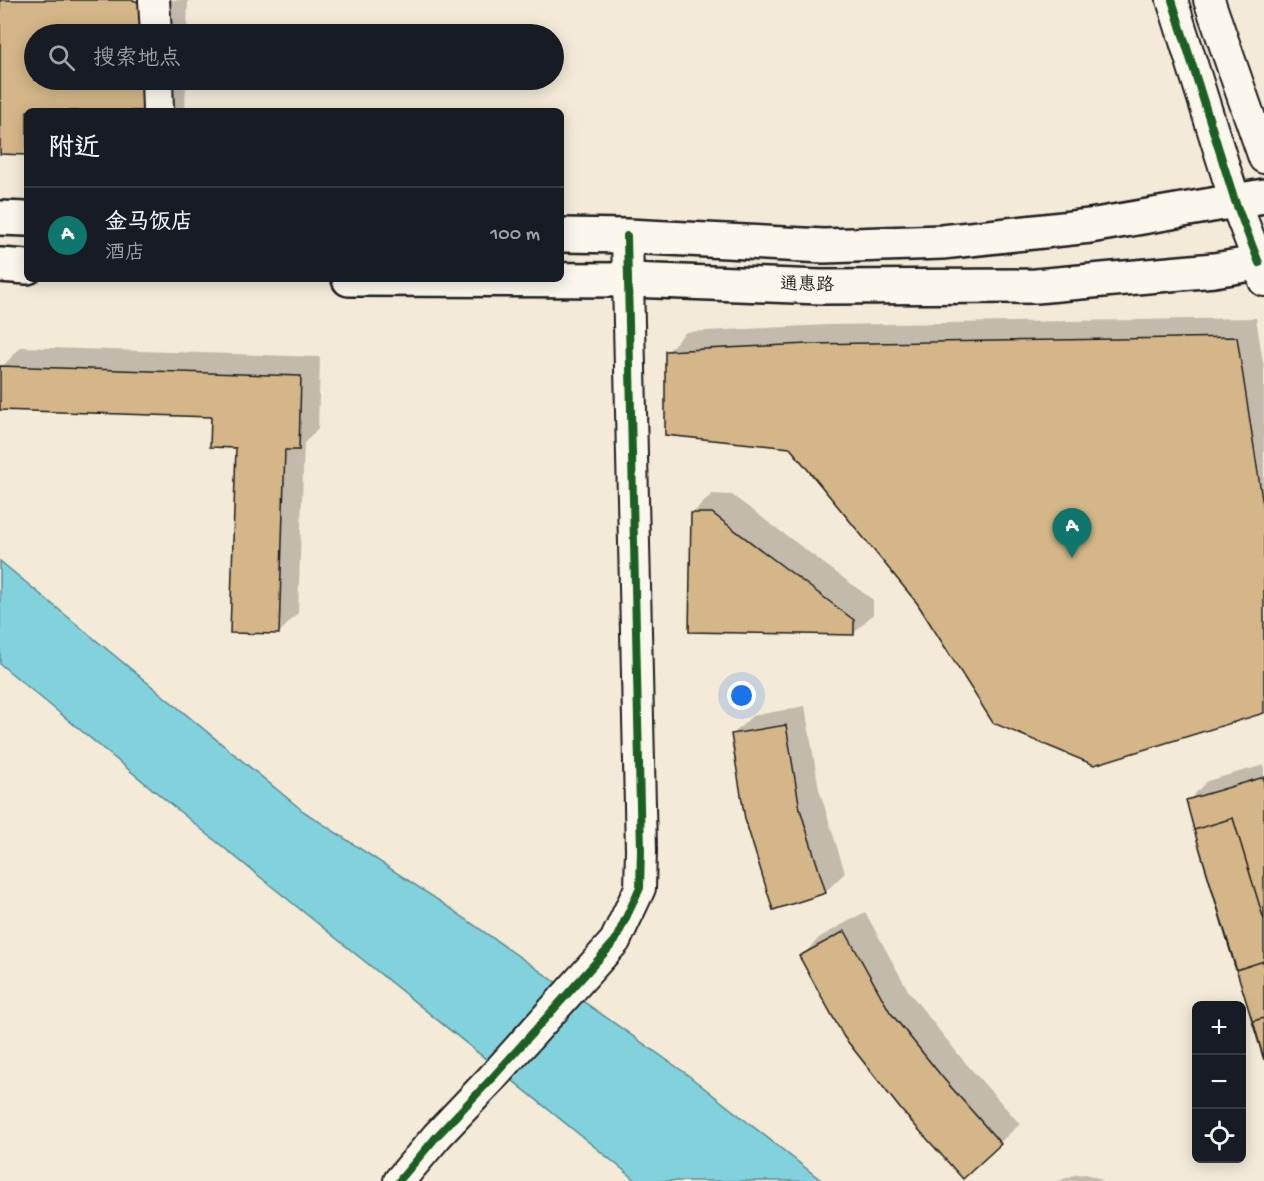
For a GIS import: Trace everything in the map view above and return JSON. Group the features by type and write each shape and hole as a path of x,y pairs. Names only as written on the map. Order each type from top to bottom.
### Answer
{"main road":[{"path":"564,235 824,246 942,242 1090,226 1249,199"},
{"path":"0,218 24,219"},
{"path":"0,266 24,267"},
{"name":"通惠路","path":"564,280 821,287 1036,286 1214,270 1262,268"}],"street":[{"path":"154,0 155,24"},
{"path":"1172,0 1249,199 1262,268"},
{"path":"1209,0 1264,158"},
{"path":"157,90 158,108"},
{"path":"399,1181 437,1136 615,941 640,888 641,838 627,236"}],"water":[{"path":"0,561 303,811 447,906 684,1072 822,1181 637,1181 0,664"}],"building":[{"path":"0,0 133,0 169,14 169,24 24,24 24,90 168,90 167,108 24,108 24,155 0,154"},
{"path":"1237,337 1264,512 1264,713 1094,765 993,723 917,603 790,448 665,435 665,351 808,344"},
{"path":"0,366 301,376 299,450 285,450 279,634 230,633 236,448 210,447 211,417 0,410"},
{"path":"691,513 712,513 854,620 854,635 689,632"},
{"path":"786,725 800,809 826,893 773,910 745,819 731,734"},
{"path":"1264,777 1264,1060 1186,800"},
{"path":"1233,818 1264,920 1264,961 1236,970 1194,830"},
{"path":"845,931 890,1012 943,1078 1001,1144 963,1179 902,1111 844,1037 799,956"},
{"path":"1264,1018 1264,1060 1253,1021"}],"cycle path":[{"path":"1172,0 1235,201 1259,263"},
{"path":"399,1181 437,1136 615,941 640,888 627,236"}],"place":[{"name":"金马饭店","path":"1072,558"}]}
